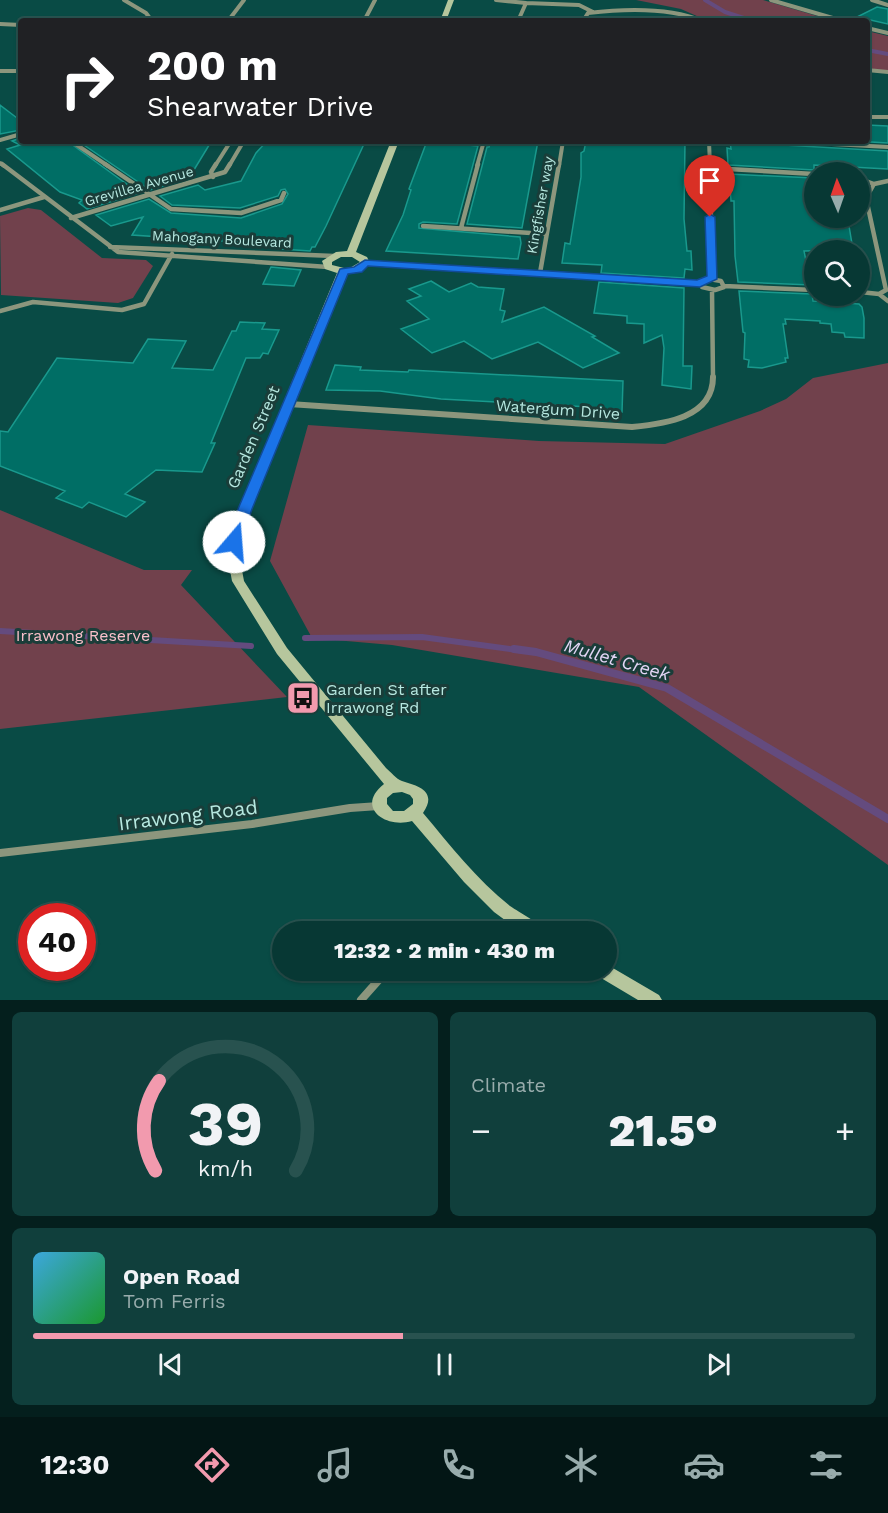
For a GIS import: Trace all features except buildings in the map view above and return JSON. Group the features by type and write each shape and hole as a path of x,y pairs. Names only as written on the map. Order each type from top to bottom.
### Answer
{"street":[{"path":"124,0 146,13 150,18"},
{"path":"230,18 244,0"},
{"path":"366,18 375,0"},
{"path":"444,18 451,0"},
{"path":"496,0 579,5 593,12"},
{"path":"771,0 786,7 826,14 836,18"},
{"path":"872,0 888,5"},
{"path":"519,18 526,3"},
{"path":"584,18 585,15 593,12 681,14 693,18"},
{"path":"0,24 18,25"},
{"path":"870,29 888,33"},
{"path":"0,70 18,71"},
{"path":"870,70 888,72"},
{"path":"870,117 888,117"},
{"path":"0,140 18,135"},
{"path":"75,144 171,209 240,213 281,200 284,193"},
{"name":"Grevillea Avenue","path":"213,177 211,172 229,144"},
{"name":"Grevillea Avenue","path":"71,218 225,172 242,144"},
{"path":"351,254 394,144"},
{"path":"461,228 482,144"},
{"name":"Kingfisher way","path":"540,273 561,144"},
{"path":"709,144 712,279"},
{"path":"832,144 888,147"},
{"name":"Mahogany Boulevard","path":"0,163 118,252 328,267"},
{"path":"710,168 804,173"},
{"path":"870,183 888,181"},
{"path":"874,184 866,198 885,278 886,290 879,294"},
{"path":"0,210 44,197"},
{"path":"423,226 546,234"},
{"name":"Mahogany Boulevard","path":"109,247 334,256"},
{"path":"1,310 33,302 122,310 135,309 144,304 175,249"},
{"path":"365,263 363,258 351,254 334,256 327,261 328,267 343,272 358,269 365,263 700,284 712,290 724,286 804,290"},
{"name":"Garden Street","path":"343,272 236,532 232,555 233,567 238,581 282,651 381,772 396,786"},
{"path":"700,284 704,280 712,279 721,281 724,286"},
{"name":"Watergum Drive","path":"289,404 620,427 643,427 666,422 694,412 710,400 713,388 712,290"},
{"path":"870,293 879,294 888,302"},
{"path":"396,786 409,787 419,794 421,804 414,813 394,817 387,815 379,806 380,796 396,786"},
{"name":"Irrawong Road","path":"0,853 252,824 350,808 379,806"},
{"path":"414,813 473,883 517,921"},
{"path":"617,979 653,1000"},
{"path":"361,1000 378,981"}],"green space":[{"path":"636,0 763,0 824,18 701,18 681,9"},
{"path":"870,32 888,36 888,71 870,68"},
{"path":"28,208 41,210 102,258 146,260 153,266 133,298 118,303 1,295 0,216"},
{"path":"888,363 888,865 639,687 392,645 312,638 270,561 308,425 539,441 665,444 760,411 786,399 813,378"},
{"name":"Irrawong Reserve","path":"0,510 144,570 192,570 181,585 287,697 0,729"}],"waterway":[{"path":"705,0 725,12 744,18"},
{"path":"870,51 888,54"},
{"name":"Mullet Creek","path":"0,631 251,646"},
{"name":"Mullet Creek","path":"305,638 422,637 525,651"},
{"name":"Mullet Creek","path":"514,649 536,652 667,688 888,819"}],"place":[{"name":"Garden St after Irrawong Rd","path":"303,698"}],"route":[{"path":"234,542 245,509 343,272 358,269 365,263 700,284 706,279 712,279 710,217"}]}
